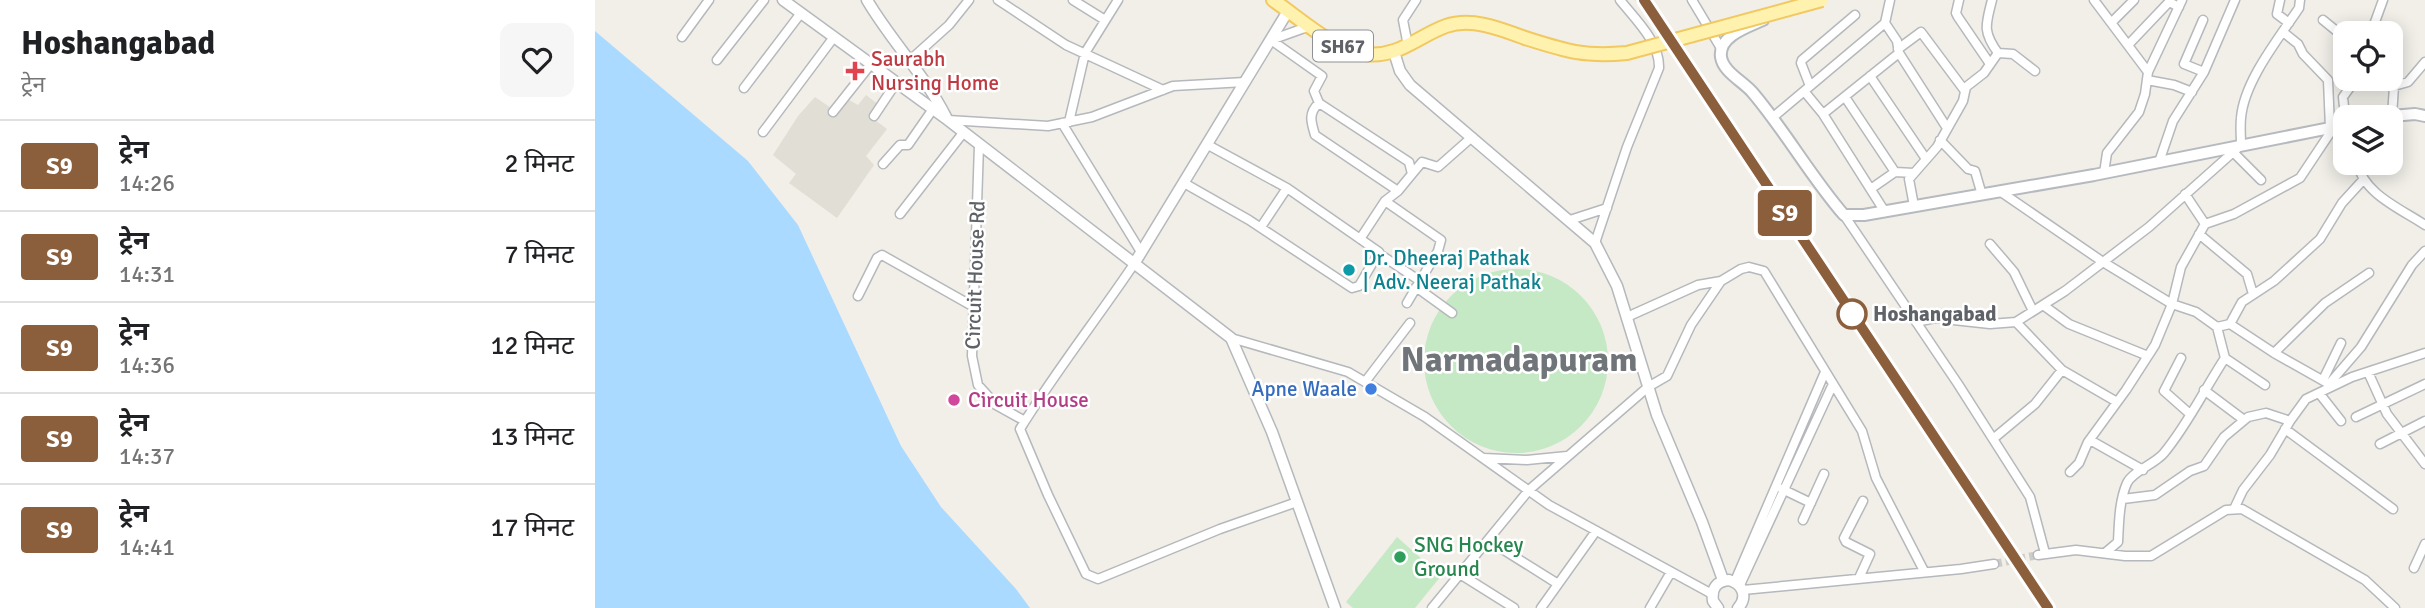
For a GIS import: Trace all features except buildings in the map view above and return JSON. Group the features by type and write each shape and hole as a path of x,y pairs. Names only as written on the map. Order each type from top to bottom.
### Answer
{"main road":[{"name":"SH67","path":"1273,0 1335,43 1364,54 1385,55 1449,25 1480,23 1573,53 1627,53 1822,0"},
{"path":"1805,0 1733,34 1724,43 1720,55 1724,65 1752,92 1826,195 1845,215 1885,212 2001,192 2333,128"},
{"path":"2403,115 2425,116"}],"street":[{"path":"682,37 709,0"},
{"path":"717,60 764,0"},
{"path":"783,0 948,120 1231,338 1347,372 1425,417 1549,505 1712,594"},
{"path":"867,0 884,29 933,91 948,120"},
{"path":"909,61 949,26 969,0"},
{"path":"998,0 1012,12 1066,45 1163,90"},
{"path":"1073,0 1105,20"},
{"path":"1118,0 1085,53 1066,122 1141,252"},
{"path":"1408,46 1403,20 1416,0"},
{"path":"1595,243 1627,148 1659,68 1650,36 1620,0"},
{"path":"1692,0 1722,50"},
{"path":"1772,118 1885,23 1890,0"},
{"path":"1959,0 1956,13 1958,18 1990,64"},
{"path":"1992,0 1985,24 1992,44 1998,52 2013,54 2035,72"},
{"path":"2112,22 2134,0"},
{"path":"2159,162 2173,121 2204,72 2235,0"},
{"path":"2280,0 2277,14 2289,23"},
{"path":"2261,180 2238,148 2241,116 2248,92 2301,5 2300,0"},
{"path":"2375,21 2383,0"},
{"path":"2099,2 2148,76 2192,92"},
{"path":"2104,173 2107,153 2139,112 2148,76 2181,3 2167,3 2129,44"},
{"path":"1288,11 1134,264 1020,429 1086,574 1098,579 1220,528 1297,502"},
{"path":"744,88 801,13"},
{"path":"1855,15 1801,62 1807,88 1885,212"},
{"path":"2203,20 2184,64 2204,72"},
{"path":"2323,20 2333,28"},
{"path":"1885,23 1897,41 1898,51 1947,128"},
{"path":"1271,40 1310,26"},
{"path":"1823,114 1921,32 1965,91"},
{"path":"2283,32 2298,44 2302,53 2328,80 2333,106"},
{"path":"763,132 834,37"},
{"path":"1271,40 1322,76 1314,91 1319,103 1409,162 1412,174"},
{"path":"1394,52 1400,71 1410,85 1595,243 1617,286 1657,415 1723,580"},
{"path":"1914,206 1909,178 1940,140 1965,91 1998,52"},
{"path":"2393,105 2394,86 2408,82 2425,62"},
{"path":"833,112 871,64"},
{"path":"1870,76 1926,159"},
{"path":"948,120 1048,126 1092,117 1173,86 1245,82"},
{"path":"874,116 896,83"},
{"path":"1845,97 1895,172"},
{"path":"1319,103 1310,119 1315,135 1398,191"},
{"path":"883,164 900,145 908,145 933,109"},
{"path":"900,214 963,132"},
{"path":"2070,472 2079,463 2090,440 2148,356 2172,304 2181,267 2205,225 2234,214 2301,178 2333,133"},
{"path":"1360,239 1385,201 1398,191 1422,162 1438,167 1472,137"},
{"path":"1940,140 1968,169 1975,171 1982,195"},
{"name":"Circuit House Rd","path":"979,145 972,356 978,385 996,405 1025,421"},
{"path":"1208,145 1287,188 1379,252 1452,313"},
{"path":"1916,322 1935,318 1990,324 2015,322 2065,291 2149,228 2238,148"},
{"path":"1872,188 1895,172 1914,173"},
{"path":"2362,175 2376,193 2425,225"},
{"path":"2230,324 2242,302 2274,281 2320,239 2342,203 2363,180"},
{"path":"1184,183 1261,227 1352,288 1359,286 1378,253"},
{"path":"1261,227 1287,188"},
{"path":"2001,192 2103,262 2172,304 2196,312 2217,327 2225,358 2266,385"},
{"path":"2185,194 2205,225"},
{"path":"1385,201 1441,240 1438,251 1406,303"},
{"path":"1570,220 1607,208"},
{"path":"1845,215 2030,497 2042,554 2075,550 2151,556 2226,510 2242,509 2365,580 2395,608"},
{"path":"2199,234 2247,274 2253,293"},
{"path":"1990,243 2014,272 2033,311"},
{"path":"2234,509 2243,489 2270,455 2306,399 2319,393 2361,347 2412,265 2425,251"},
{"path":"857,296 877,258 882,256 974,307"},
{"path":"1627,317 1698,285 1721,281 1749,267 1764,271 1862,430 1876,478 1924,571"},
{"path":"2274,353 2320,307 2369,273"},
{"path":"1432,608 1528,491 1648,387 1667,376 1691,326 1721,281"},
{"path":"2043,305 2069,324 2148,356"},
{"path":"2015,322 2062,370 2117,402"},
{"path":"1364,382 1410,323"},
{"path":"2217,327 2230,324 2328,384 2425,353"},
{"path":"1231,338 1272,432 1335,608"},
{"path":"2328,384 2341,343"},
{"path":"2181,358 2164,391 2190,414"},
{"path":"2105,553 2118,542 2128,481 2162,456 2184,428 2225,358"},
{"path":"1993,439 2035,404 2062,370"},
{"path":"1744,606 1740,586 1825,372"},
{"path":"2368,372 2383,403 2425,464"},
{"path":"1780,489 1833,384"},
{"path":"2356,417 2425,384"},
{"path":"2204,390 2244,420"},
{"path":"2319,393 2341,421"},
{"path":"2123,499 2155,495 2190,471 2204,466 2224,437 2248,416 2266,413 2288,425 2393,509"},
{"path":"2380,444 2425,421"},
{"path":"2090,440 2143,470"},
{"path":"1484,458 1527,460 1567,456"},
{"path":"1803,520 1823,474"},
{"path":"1780,489 1811,503"},
{"path":"1859,578 1870,554 1846,542 1844,538 1863,501"},
{"path":"1541,608 1596,531"},
{"path":"1488,540 1558,584"},
{"path":"2414,568 2425,544"},
{"path":"1723,580 1740,586 1859,578 1994,564"},
{"path":"1650,608 1671,572"},
{"path":"1460,574 1514,608"},
{"path":"1718,608 1712,594 1723,580"}],"shaded area":[{"path":"866,95 879,105 875,120 887,129 866,156 874,165 837,218 789,183 796,174 773,155 798,116 815,97 834,110 842,96 858,105"}],"green space":[{"path":"1516,269 1551,276 1581,296 1601,326 1608,361 1601,396 1581,426 1551,446 1516,453 1481,446 1451,426 1431,396 1424,361 1431,326 1451,296 1481,276"},
{"name":"SNG Hockey Ground","path":"1397,537 1441,576 1415,608 1353,608 1346,602"}],"water":[{"path":"595,31 748,161 798,225 901,446 941,507 1030,608 595,608"}],"tunnel":[{"path":"1994,564 2038,555"}],"railway":[{"path":"1638,0 2043,608"}],"train":[{"name":"S9","path":"1644,0 2048,608"}],"place":[{"name":"Saurabh Nursing Home","path":"855,71"},
{"name":"Dr. Dheeraj Pathak | Adv. Neeraj Pathak","path":"1349,270"},
{"name":"Hoshangabad","path":"1852,314"},
{"name":"Apne Waale","path":"1371,389"},
{"name":"Circuit House","path":"954,400"},
{"name":"SNG Hockey Ground","path":"1400,557"}],"district":[{"name":"Narmadapuram","path":"1519,359"}]}
